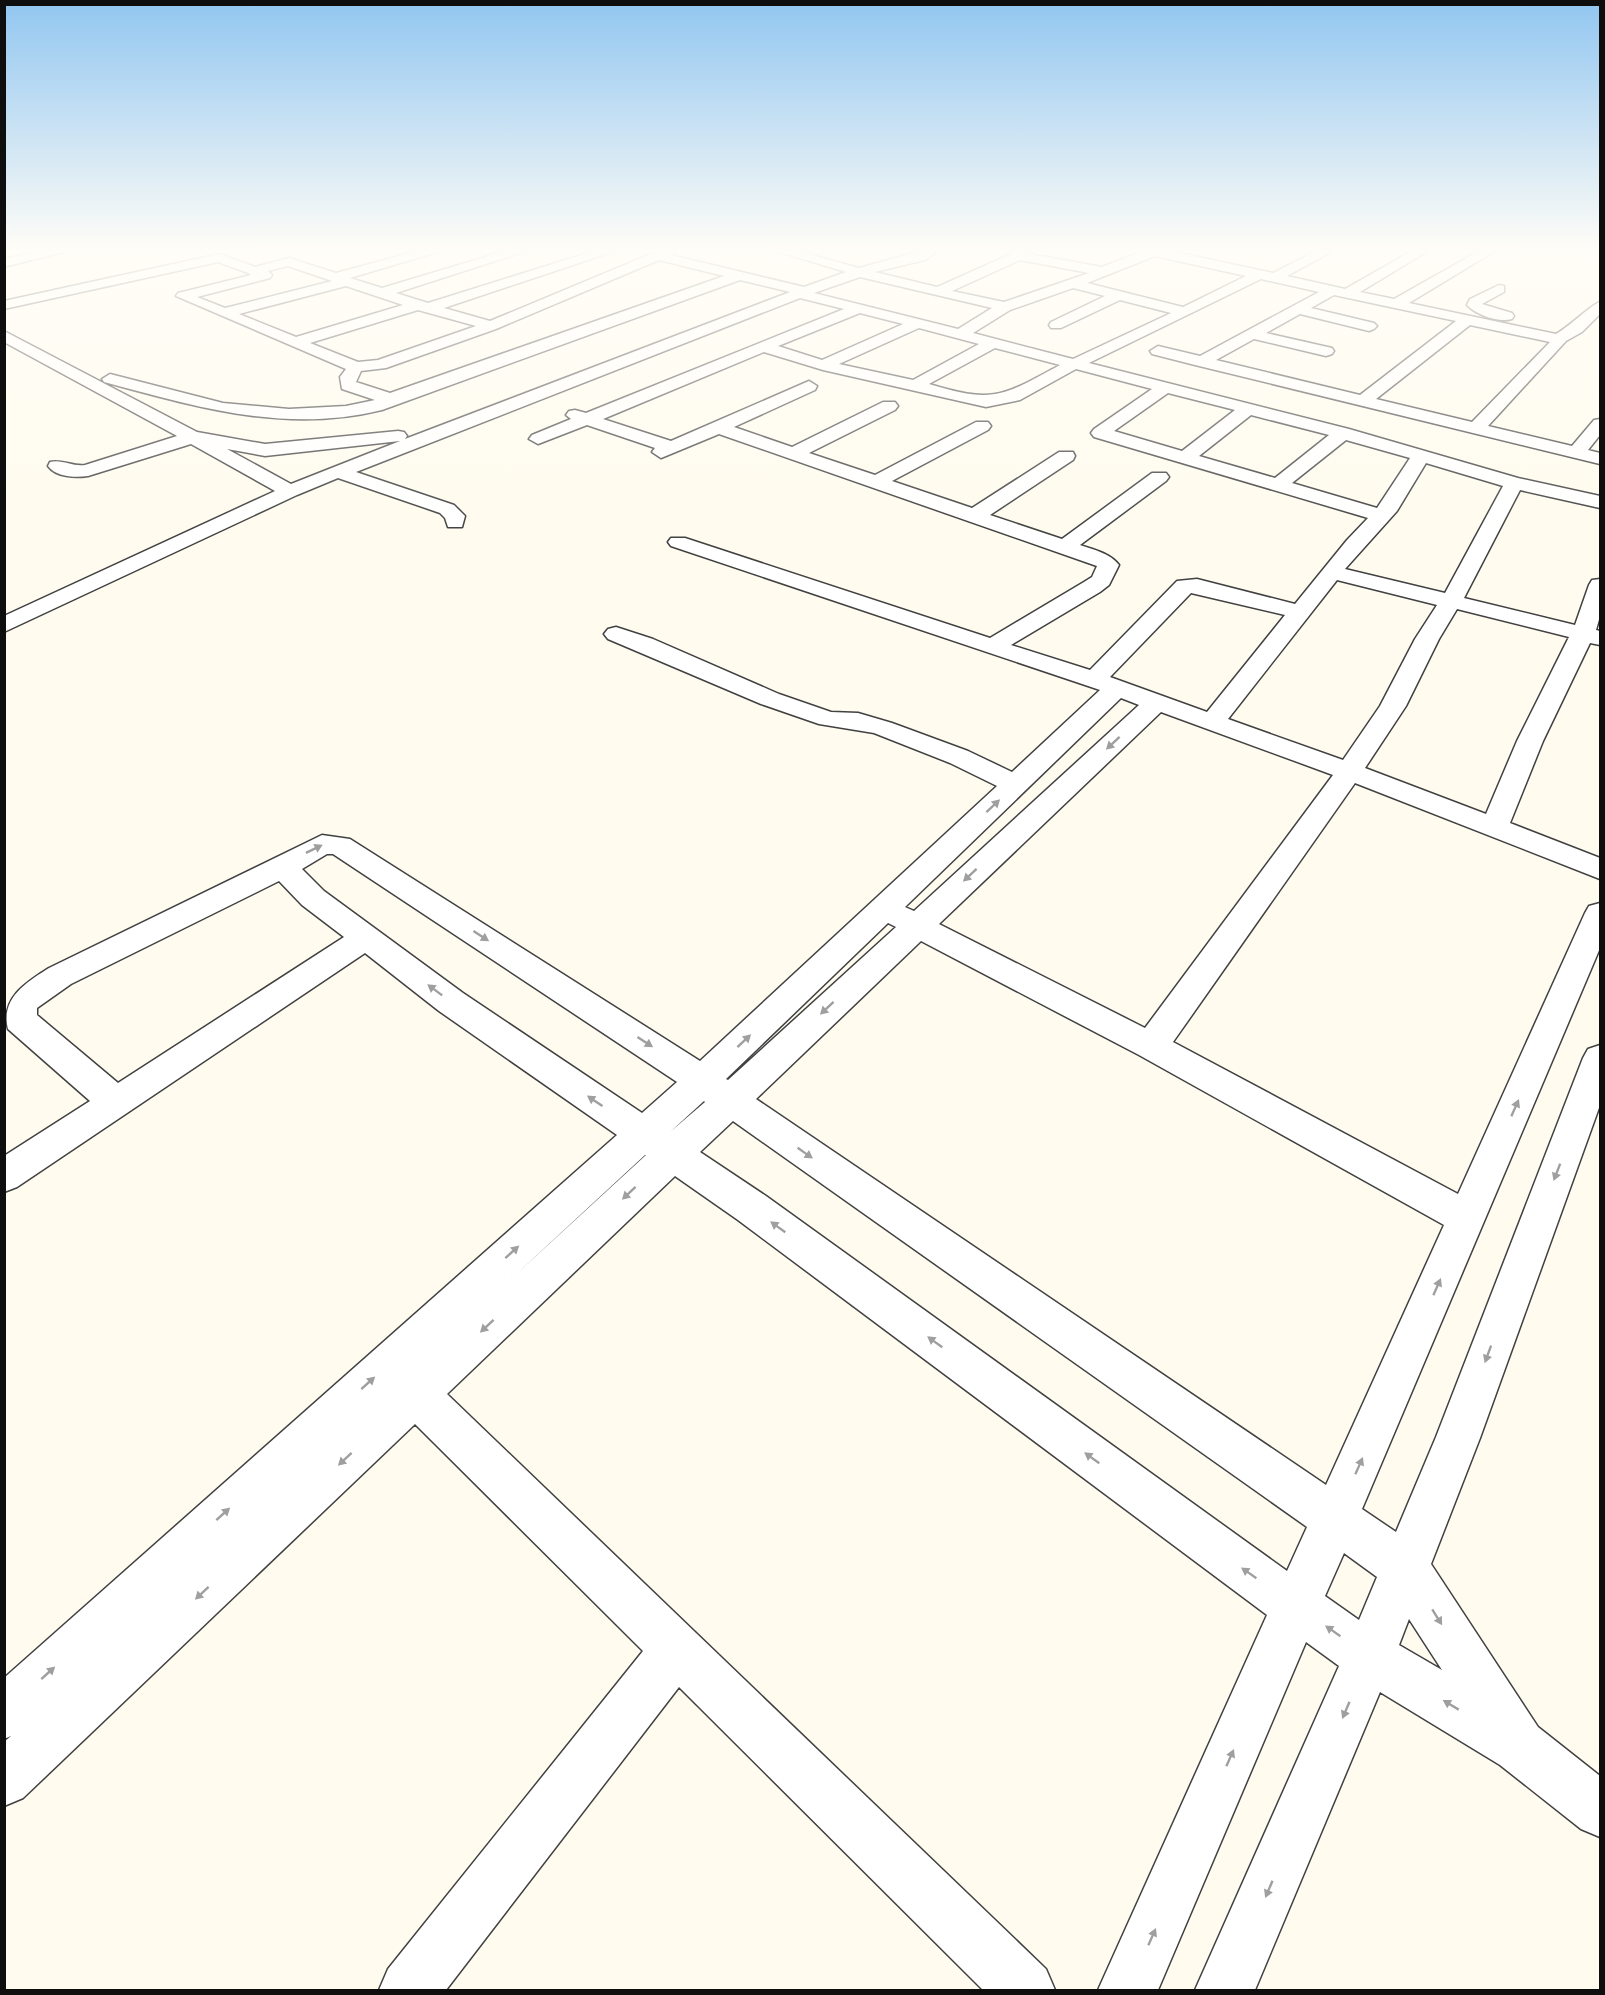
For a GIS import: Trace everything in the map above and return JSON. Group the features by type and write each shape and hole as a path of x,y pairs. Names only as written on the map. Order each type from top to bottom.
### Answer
{"street":[{"path":"19,344 290,491"},
{"path":"301,344 356,367 381,365 440,344"},
{"path":"81,378 110,379 223,408 289,414 346,411 376,406 390,399 550,344"},
{"path":"4,625 290,491 505,405 666,344"},
{"path":"538,439 653,390 770,344"},
{"path":"823,365 870,344"},
{"path":"915,385 991,344"},
{"path":"1003,344 1343,433 1514,483 1600,502"},
{"path":"763,347 823,365 986,402 1014,396 1116,344"},
{"path":"1201,362 1234,344"},
{"path":"1296,344 1326,351"},
{"path":"1363,401 1437,344"},
{"path":"1476,428 1557,344"},
{"path":"1158,351 1600,458"},
{"path":"15,361 37,355"},
{"path":"356,367 348,377 348,385 390,399"},
{"path":"595,370 653,390"},
{"path":"505,405 554,410 586,418 665,449 755,412 809,386"},
{"path":"1167,386 1100,433 1382,516"},
{"path":"791,455 889,406"},
{"path":"1184,459 1249,408"},
{"path":"289,414 287,430 294,447 332,475 447,509 455,516 455,524"},
{"path":"1576,452 1600,424"},
{"path":"875,483 982,426"},
{"path":"716,427 791,455 1102,560 1108,565 1101,580 991,647"},
{"path":"57,466 75,472 88,470 193,437 265,450 436,432"},
{"path":"1277,486 1343,433"},
{"path":"1486,474 1513,437"},
{"path":"974,516 1066,456"},
{"path":"1212,723 1299,612 1390,507 1421,456"},
{"path":"1065,547 1159,477"},
{"path":"1151,1046 1349,771 1393,706 1427,639 1452,600 1514,483"},
{"path":"678,542 1105,684 1349,771 1600,869"},
{"path":"1332,572 1592,636"},
{"path":"1494,827 1530,741 1592,636 1600,585"},
{"path":"715,1090 884,908 1016,784 1105,684 1185,586 1197,586 1299,612"},
{"path":"616,634 645,644 770,699 828,719 858,721 883,728 959,757 1016,784"},
{"path":"4,1713 658,1143 715,1090 917,925 1156,703"},
{"path":"116,1102 20,1020 21,1003 60,976 283,867 321,844 340,846 715,1090 1405,1567 1519,1746"},
{"path":"283,867 313,898 450,1002 752,1208 1248,1573 1369,1656 1519,1746 1600,1810"},
{"path":"884,908 1151,1046 1467,1218"},
{"path":"1128,1990 1600,914"},
{"path":"4,1176 365,938"},
{"path":"1225,1990 1369,1656 1458,1438 1600,1058"},
{"path":"4,1779 415,1394 658,1143"},
{"path":"415,1394 1025,1990"},
{"path":"409,1990 677,1650"}]}
